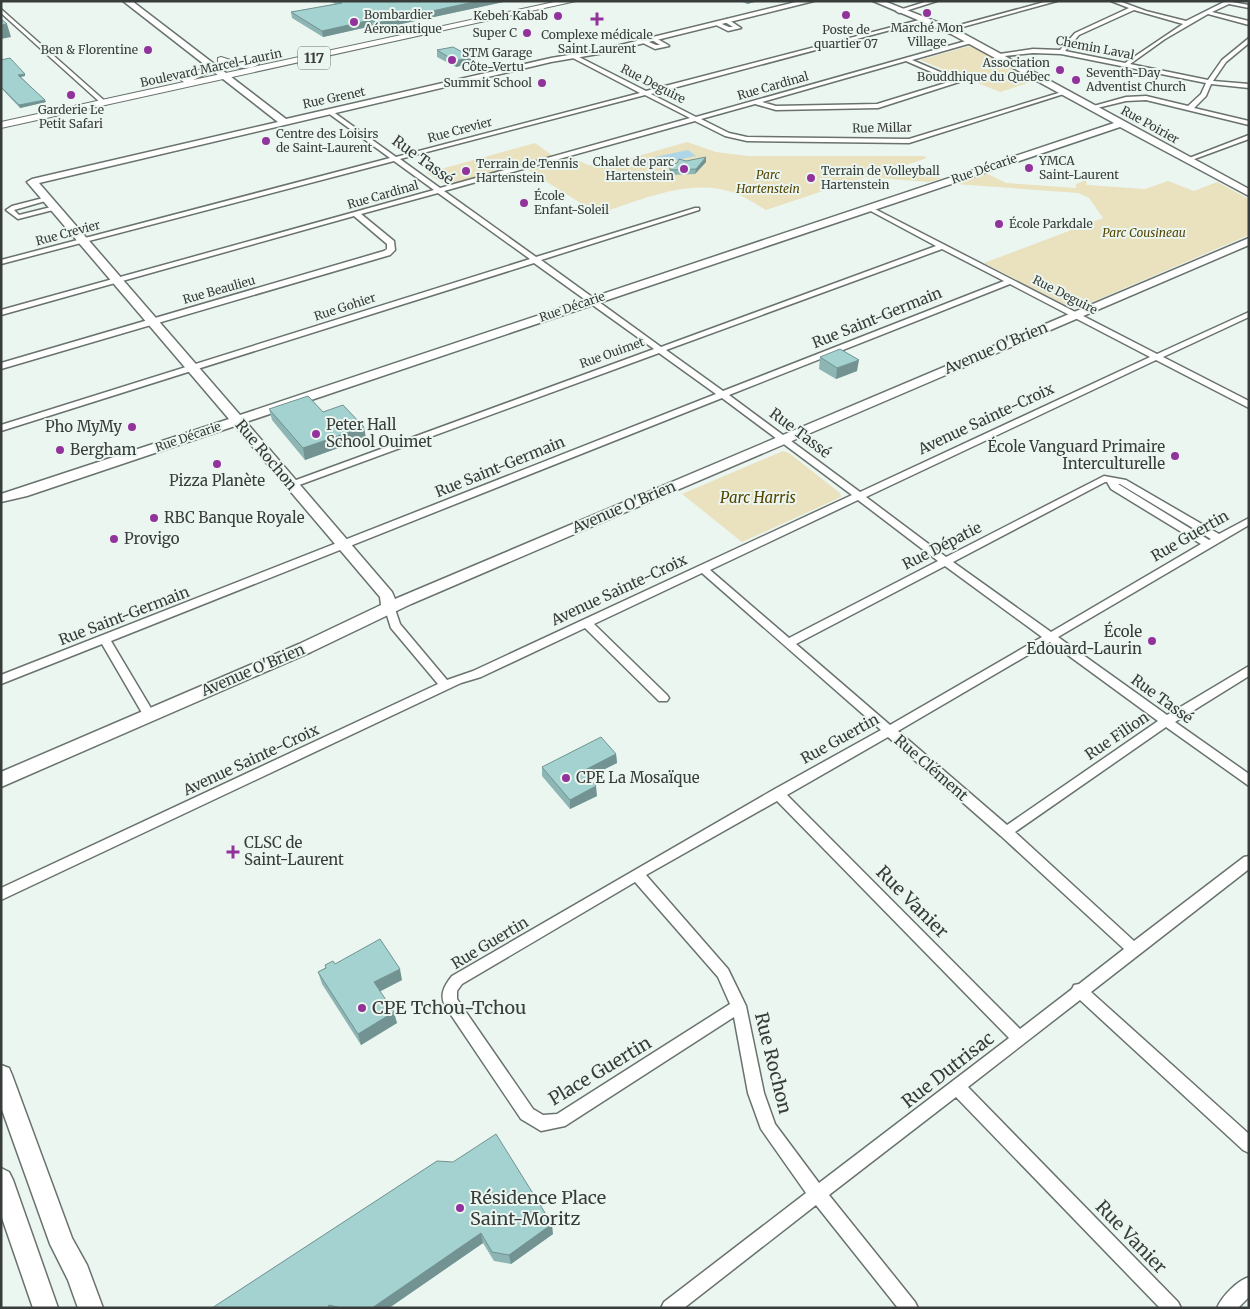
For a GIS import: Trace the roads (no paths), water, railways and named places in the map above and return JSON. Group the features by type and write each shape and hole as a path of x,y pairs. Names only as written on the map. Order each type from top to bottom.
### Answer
{"main road":[{"name":"Boulevard Marcel-Laurin","path":"1,121 427,31 551,1"},
{"name":"Boulevard Marcel-Laurin","path":"1,125 173,83 229,74 278,61 572,1"},
{"path":"173,83 201,74 207,70 214,59 240,65 278,61"}],"street":[{"path":"127,1 214,59 284,122"},
{"name":"Rue Grenet","path":"32,182 284,122 642,42 810,1"},
{"name":"Rue Poirier","path":"878,1 973,41 1188,160 1246,189"},
{"path":"899,11 935,1"},
{"path":"948,29 1055,1"},
{"path":"1113,1 1132,9 1186,23"},
{"path":"1126,65 1151,45 1207,12 1230,2 1249,7"},
{"path":"1061,52 1077,34 1132,9"},
{"path":"1,10 102,101"},
{"path":"1207,12 1249,23"},
{"name":"Rue Crevier","path":"1,262 925,20"},
{"name":"Rue Grenet","path":"716,24 728,29 738,28 727,21"},
{"name":"Rue Grenet","path":"642,42 655,47 666,46 654,39"},
{"path":"1190,108 1204,95 1209,82 1224,61 1249,40"},
{"name":"Rue Cardinal","path":"1,313 973,41"},
{"name":"Chemin Laval","path":"996,54 1033,50 1061,52 1209,82 1249,86"},
{"name":"Rue Deguire","path":"573,56 695,119"},
{"path":"214,59 229,74 296,120"},
{"path":"756,102 776,108 869,107 878,106 958,81 908,60"},
{"name":"Rue Millar","path":"695,119 727,135 747,139 909,141 1066,92"},
{"path":"1093,107 1136,98 1146,98 1249,124"},
{"name":"Rue Tassé","path":"330,112 784,439 858,497 945,561 1249,781"},
{"name":"Rue Décarie","path":"1,502 22,493 237,420 1122,123"},
{"path":"1188,160 1249,137"},
{"name":"Rue Rochon","path":"32,182 84,240 116,281 194,368 342,546 387,596 395,625 446,686"},
{"path":"47,198 14,207 10,210 18,217 55,208"},
{"name":"Rue Deguire","path":"869,208 1248,404"},
{"name":"Rue Gohier","path":"2,428 697,209"},
{"name":"Rue Beaulieu","path":"1,366 387,253 391,250 391,243 356,214"},
{"name":"Avenue O'Brien","path":"1,780 390,609 1249,240"},
{"name":"Rue Ouimet","path":"291,485 943,246"},
{"name":"Rue Saint-Germain","path":"1,680 1010,281"},
{"name":"Avenue Sainte-Croix","path":"1,894 1249,314"},
{"name":"Rue Dépatie","path":"788,642 1104,479 1111,479 1114,487 1162,511 1213,541"},
{"name":"Rue Décarie","path":"1,498 22,493"},
{"name":"Rue Guertin","path":"450,989 457,980 637,874 777,793 889,732 1249,521"},
{"name":"Rue Clément","path":"703,569 1006,832 1134,950"},
{"path":"586,623 663,698"},
{"path":"104,639 149,715"},
{"name":"Rue Filion","path":"1006,832 1167,722 1249,670"},
{"name":"Rue Vanier","path":"777,793 1019,1038"},
{"name":"Rue Dutrisac","path":"670,1308 957,1087 1079,990 1249,861"},
{"name":"Rue Rochon","path":"637,874 723,973 739,1006 756,1093 769,1129 817,1194 909,1308"},
{"name":"Place Guertin","path":"450,989 450,1001 527,1114 541,1123 559,1121 739,1006"},
{"path":"1079,990 1249,1145"},
{"path":"1,1076 62,1244 78,1274 91,1308"},
{"name":"Rue Vanier","path":"957,1087 1172,1308"},
{"path":"1,1180 46,1308"},
{"path":"1226,1308 1249,1284"}],"water":[{"path":"688,150 696,156 649,166 641,160"}],"place":[{"name":"Marché Mon Village","path":"927,13"},
{"name":"Poste de quartier 07","path":"846,15"},
{"name":"Kebeh Kabab","path":"558,16"},
{"name":"Complexe médicale Saint Laurent","path":"597,19"},
{"name":"Bombardier Aéronautique","path":"354,22"},
{"name":"Super C","path":"527,33"},
{"name":"Ben & Florentine","path":"148,50"},
{"name":"STM Garage Côte-Vertu","path":"452,60"},
{"name":"Association Bouddhique du Québec","path":"1060,70"},
{"name":"Seventh-Day Adventist Church","path":"1076,80"},
{"name":"Summit School","path":"542,83"},
{"name":"Garderie Le Petit Safari","path":"71,95"},
{"name":"Centre des Loisirs de Saint-Laurent","path":"266,141"},
{"name":"YMCA Saint-Laurent","path":"1029,168"},
{"name":"Chalet de parc Hartenstein","path":"684,169"},
{"name":"Terrain de Tennis Hartenstein","path":"466,171"},
{"name":"Terrain de Volleyball Hartenstein","path":"811,178"},
{"name":"École Enfant-Soleil","path":"524,203"},
{"name":"École Parkdale","path":"999,224"},
{"name":"Pho MyMy","path":"132,427"},
{"name":"Peter Hall School Ouimet","path":"316,434"},
{"name":"Bergham","path":"60,450"},
{"name":"École Vanguard Primaire Interculturelle","path":"1175,456"},
{"name":"Pizza Planète","path":"217,464"},
{"name":"RBC Banque Royale","path":"154,518"},
{"name":"Provigo","path":"114,539"},
{"name":"École Edouard-Laurin","path":"1152,641"},
{"name":"CPE La Mosaïque","path":"566,778"},
{"name":"CLSC de Saint-Laurent","path":"233,852"},
{"name":"CPE Tchou-Tchou","path":"362,1008"},
{"name":"Résidence Place Saint-Moritz","path":"460,1208"}],"park label":[{"name":"Parc Hartenstein","path":"768,182"},
{"name":"Parc Cousineau","path":"1144,233"},
{"name":"Parc Harris","path":"758,498"}]}
